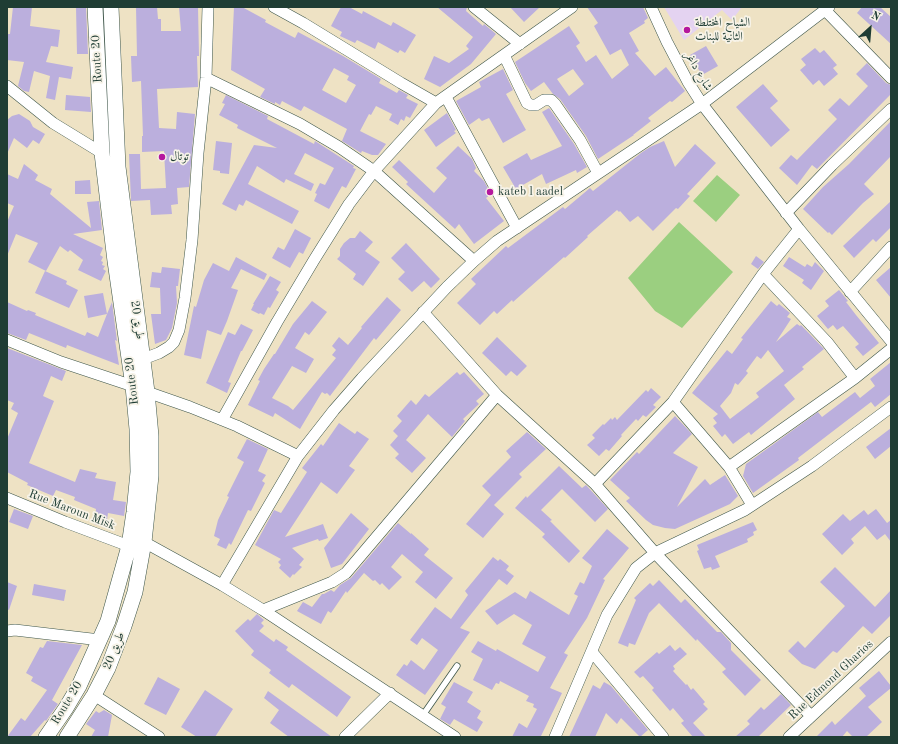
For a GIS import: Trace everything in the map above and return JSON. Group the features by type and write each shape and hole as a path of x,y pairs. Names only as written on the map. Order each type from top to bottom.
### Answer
{"main road":[{"name":"Route 20","path":"46,737 79,686 108,621 128,546 134,512 138,472 137,429 133,386 115,261 102,153 95,7"},
{"name":"طريق 20","path":"68,737 94,695 108,668 135,592 144,542 151,476 151,436 147,392 126,239 118,167 111,7"}],"street":[{"path":"143,359 169,347 176,340 188,282 198,153 206,78 208,7"},
{"path":"274,7 436,103"},
{"path":"474,7 520,44"},
{"path":"222,420 314,260 349,204 374,170 436,103 572,7"},
{"name":"شارع داغر","path":"651,7 666,42 702,104 786,213 891,341"},
{"path":"222,585 298,456 334,410 423,312 474,261 497,241 702,104 827,9 891,78"},
{"path":"504,55 527,103 536,105 544,100 550,100 555,104 580,140 598,173"},
{"path":"206,78 300,124 374,170 474,261"},
{"path":"7,87 53,123 102,153"},
{"path":"446,97 517,228"},
{"path":"786,213 832,165 891,109"},
{"path":"595,484 673,402 763,274 799,229"},
{"path":"850,292 891,247"},
{"path":"763,274 827,342 855,378"},
{"path":"423,312 497,395 595,484 655,553 811,716"},
{"path":"7,340 61,362 133,386"},
{"path":"729,467 855,378 891,349"},
{"path":"147,392 222,420 298,456"},
{"path":"263,610 332,582 346,573 497,395"},
{"path":"673,402 729,467 752,505"},
{"path":"555,737 607,615 636,568 655,553 752,505 812,466 891,407"},
{"name":"Rue Maroun Misk","path":"7,498 128,546"},
{"path":"144,542 222,585 263,610 455,737"},
{"path":"7,631 15,630 100,640"},
{"name":"Rue Edmond Gharios","path":"789,737 891,642"},
{"path":"592,652 663,737"},
{"path":"346,737 390,694"},
{"path":"94,695 159,737"}],"lane":[{"path":"423,716 457,666"}],"shaded area":[{"name":"الشياح المختلطة الثانية للبنات","path":"664,7 742,7 732,20 722,10 684,40"}],"green space":[{"path":"717,175 740,195 716,222 693,201"},
{"path":"679,222 733,272 682,328 655,311 628,278"}],"building":[{"path":"13,7 32,7 30,26 60,30 58,47 51,46 46,62 73,67 71,79 59,77 55,100 46,98 50,76 34,71 29,92 24,91 18,86 24,62 7,60 7,34 10,34"},
{"path":"76,7 86,7 88,54 77,54"},
{"path":"136,7 157,7 158,19 161,19 161,31 181,31 179,7 198,7 198,87 157,89 159,128 176,129 177,112 195,114 189,187 177,188 178,204 171,205 172,214 151,215 150,200 131,201 129,154 140,154 141,189 166,188 164,151 142,152 143,136 141,81 132,82 131,56 137,56"},
{"path":"234,7 242,7 266,20 265,22 295,38 298,32 343,56 381,79 379,83 397,93 399,90 408,95 406,98 418,104 410,118 406,116 404,121 401,119 398,125 389,120 392,114 376,106 371,115 369,114 360,131 386,144 378,155 372,155 362,151 361,153 342,141 347,129 304,106 301,111 282,101 280,105 260,97 265,89 231,70","holes":["334,68 349,76 347,80 356,85 346,103 322,90"]},
{"path":"341,7 349,7 362,14 363,11 391,26 393,22 416,35 405,53 400,50 398,53 378,42 375,49 357,40 355,43 340,36 342,32 331,26"},
{"path":"437,7 467,7 466,11 483,26 484,24 496,34 471,64 440,87 424,79 434,56 449,63 469,49 466,46 473,37"},
{"path":"510,7 540,7 524,22"},
{"path":"587,7 643,7 648,18 644,21 645,23 629,33 639,51 635,53 655,76 666,67 685,91 672,102 670,101 648,118 651,121 634,135 598,159 586,136 560,99 553,94 544,82 531,91 525,83 515,62 569,26 580,43 576,46 586,62 596,55 612,79 629,65 621,49 610,55 594,26 598,23","holes":["573,69 584,84 569,96 557,79"]},
{"path":"862,7 880,7 891,17 891,44 857,13"},
{"path":"706,46 718,66 702,75 690,55"},
{"path":"815,48 820,53 824,50 837,65 833,68 838,74 824,86 819,80 813,85 800,70 806,65 801,59"},
{"path":"867,63 886,83 891,85 891,94 817,169 812,165 797,185 779,168 791,155 797,160 837,119 828,110 840,98 849,106 868,86 856,74"},
{"path":"503,69 513,90 506,94 526,130 503,143 489,118 482,121 479,118 469,125 456,101 481,87 479,82"},
{"path":"763,84 778,101 770,108 790,130 771,147 736,107"},
{"path":"66,95 90,97 91,112 65,110"},
{"path":"226,95 268,116 267,119 314,144 315,141 354,166 353,168 356,169 346,188 342,186 329,209 314,201 317,194 315,193 320,183 325,185 334,168 305,153 294,174 314,184 311,191 286,179 284,183 257,166 248,184 299,211 292,224 246,200 243,206 239,204 236,211 222,204 254,145 277,148 237,128 238,125 219,115 225,104 222,103"},
{"path":"549,108 574,144 587,167 577,173 576,170 546,184 542,174 516,189 503,167 527,153 531,160 562,146 542,112"},
{"path":"447,113 456,130 454,131 456,133 436,147 424,130"},
{"path":"19,114 30,121 33,127 45,134 39,144 33,140 27,148 14,138 7,154 7,120 12,116"},
{"path":"891,121 891,156 864,184 874,194 863,203 832,235 829,232 828,233 803,209 823,187 849,164"},
{"path":"216,141 232,143 229,174 220,173 220,171 213,170"},
{"path":"664,141 675,167 695,144 716,163 687,194 690,196 678,209 676,208 653,231 638,216 630,222 620,211 619,212 617,210 587,236 588,237 565,258 564,257 513,302 512,300 497,314 494,311 480,325 457,303 476,284 471,279 506,246 508,248 563,207 565,209 590,188 593,191 641,153"},
{"path":"458,146 472,159 476,168 474,171 484,181 491,194 486,198 504,221 474,244 459,224 455,229 406,184 408,182 392,167 399,160 434,193 447,178 436,168"},
{"path":"24,164 38,175 35,180 52,189 50,194 91,228 87,202 99,201 102,230 73,234 103,248 100,255 103,257 101,261 103,262 102,265 105,266 103,269 106,271 101,281 78,270 83,260 70,250 68,252 60,246 46,271 28,262 38,243 16,234 7,256 7,222 14,206 7,203 7,174 18,179"},
{"path":"90,180 91,194 75,194 75,181"},
{"path":"891,201 891,227 876,242 873,239 854,258 843,246"},
{"path":"295,229 311,238 303,254 299,252 290,268 272,258 278,247 284,250"},
{"path":"360,231 373,242 365,251 380,262 363,286 353,279 356,274 337,259 340,256 340,249 344,243 350,238 355,238"},
{"path":"406,243 440,279 431,288 424,281 412,292 398,279 405,272 391,258"},
{"path":"756,256 764,262 758,269 751,264"},
{"path":"236,257 267,274 264,280 241,269 231,288 238,290 221,335 207,330 201,359 184,355 194,306 196,307 204,280 213,263 229,271"},
{"path":"789,257 805,267 807,264 812,267 815,262 824,271 811,290 802,283 804,280 783,266"},
{"path":"162,267 180,269 178,286 176,286 177,303 172,328 166,340 155,344 151,314 161,314 160,288 150,287 152,272 161,273"},
{"path":"891,267 891,298 876,280"},
{"path":"45,271 67,281 66,284 78,290 69,308 35,293"},
{"path":"270,276 281,282 276,290 279,292 270,308 268,307 264,315 259,314 251,310"},
{"path":"839,290 848,301 846,302 879,343 863,356 855,347 859,344 843,326 837,330 833,325 828,329 817,316 829,306 825,301"},
{"path":"103,293 107,314 88,318 84,296"},
{"path":"387,297 401,310 376,340 374,338 330,396 327,393 325,394 322,392 300,429 275,413 273,417 248,405 260,381 258,380 264,369 293,324 312,301 327,312 309,335 305,332 295,348 314,359 306,373 292,366 272,398 293,410 336,358 332,355 336,350 332,346 339,337 348,345 362,328 361,327"},
{"path":"771,301 777,306 779,304 790,313 787,317 791,319 776,342 797,324 800,326 801,325 824,349 802,367 804,369 784,385 795,399 751,435 749,432 733,444 725,434 722,437 713,426 717,423 713,418 718,414 692,393 727,350 732,354 743,339 741,338","holes":["768,350 784,371 756,393 759,397 730,419 720,406 731,393 735,383 738,385 748,373 746,371 757,356 761,359"]},
{"path":"7,302 27,311 36,313 35,315 85,336 87,332 98,337 112,302 117,341 115,340 119,365 67,345 66,348 29,333 26,340 7,333"},
{"path":"241,324 253,330 241,351 228,382 231,383 227,393 206,383 228,332 235,335"},
{"path":"497,337 527,366 517,376 511,371 506,376 482,353"},
{"path":"7,348 66,371 62,381 51,376 43,396 54,401 29,463 75,482 80,469 97,473 95,478 116,482 113,500 126,502 124,516 108,513 106,527 94,524 96,509 74,500 75,497 56,490 53,496 27,485 28,483 7,472 7,439 18,413 11,409 14,403 7,400"},
{"path":"891,362 891,394 875,407 871,402 798,458 799,460 753,493 743,476 746,464 818,412 822,417 855,392 860,398 875,386 870,379"},
{"path":"457,372 460,375 464,372 484,394 476,401 479,404 463,419 465,421 452,437 428,414 406,440 426,458 412,473 395,458 399,454 390,445 398,436 393,431 402,421 397,416 411,400 416,405 425,394 429,397"},
{"path":"651,388 661,397 653,405 656,407 646,417 643,415 638,421 636,419 609,451 606,449 599,456 587,445 595,438 592,435 603,424 604,425 611,418 612,420 615,417 617,420 646,390 648,392"},
{"path":"675,416 692,434 673,453 698,467 677,507 705,479 710,485 725,475 738,496 730,504 675,529 653,525 646,520 626,501 630,498 610,480 637,452 639,454"},
{"path":"339,423 355,434 357,431 369,439 349,466 355,470 337,494 321,482 285,537 323,524 328,538 319,541 318,539 292,548 304,559 299,565 302,567 290,578 279,568 281,565 278,562 281,559 255,545 274,510 281,513 307,472 302,468 321,444 323,446"},
{"path":"891,428 891,446 875,459 866,447"},
{"path":"527,432 546,449 519,474 522,477 494,505 504,514 483,538 466,524 491,495 482,486 511,457 506,451"},
{"path":"247,439 268,449 258,471 266,475 262,481 265,483 251,511 248,510 231,545 229,543 226,549 217,545 220,539 214,536 218,520 229,497 227,496 244,462 237,458"},
{"path":"559,466 582,488 586,485 608,509 595,522 562,489 541,510 580,551 569,563 542,537 545,534 515,508"},
{"path":"14,509 33,516 28,529 9,522"},
{"path":"876,509 887,523 891,520 891,542 885,534 877,540 865,526 851,539 854,543 842,555 822,534 843,514 850,521 864,510 868,515"},
{"path":"351,513 369,529 342,564 331,568 324,548"},
{"path":"753,522 757,530 753,532 754,535 747,539 748,542 715,556 720,567 712,570 711,567 704,569 697,551 699,550 697,545"},
{"path":"398,523 429,549 424,555 453,578 436,599 415,582 423,572 402,554 391,567 402,577 389,590 382,583 380,585 364,573 347,593 346,591 331,613 328,611 321,624 297,611 303,602 312,607 322,594 331,590 334,592 340,585 351,578"},
{"path":"607,529 629,548 603,579 605,580 587,618 564,653 568,655 550,688 562,693 541,736 543,737 512,737 519,723 527,728 537,709 533,707 534,704 526,701 529,696 500,681 499,684 496,683 492,690 473,680 483,659 471,652 478,641 496,651 497,649 538,672 546,657 522,644 532,625 514,614 497,625 485,611 515,592 526,599 530,591 569,615 578,596 574,594 580,582 584,584 592,566 582,558"},
{"path":"493,557 498,561 500,559 509,566 506,570 514,576 507,585 499,579 460,628 470,632 425,695 396,675 404,664 407,666 411,660 424,670 438,650 422,638 417,645 410,640 435,607 451,619 468,595 465,591"},
{"path":"835,567 875,607 891,590 891,615 872,634 863,626 837,653 833,651 815,669 802,664 788,651 798,641 805,648 845,606 820,582"},
{"path":"659,580 681,603 685,599 717,632 721,632 731,643 731,650 761,680 745,696 722,672 726,669 659,603 649,613 635,645 629,643 628,647 618,643 636,600 634,598 650,583 653,586"},
{"path":"7,582 17,586 9,610 7,609"},
{"path":"34,584 66,590 64,601 32,595"},
{"path":"257,614 264,620 261,623 264,626 259,631 274,642 276,639 288,647 286,650 351,697 337,717 292,684 289,688 269,673 271,670 251,655 254,651 235,631 248,619 250,621"},
{"path":"47,641 82,645 52,700 58,704 46,721 45,720 30,737 7,737 21,718 25,721 47,690 31,681 33,677 26,673 40,647 43,648"},
{"path":"670,645 675,651 680,647 687,654 673,666 675,669 673,671 686,685 687,684 691,690 693,688 705,702 703,704 708,709 693,723 706,737 693,737 681,723 684,721 673,708 670,711 652,690 654,688 643,676 640,678 634,672 657,652 659,654"},
{"path":"879,671 891,688 868,707 882,722 866,737 853,737 847,731 842,737 816,737 832,721 835,725 866,696 859,688"},
{"path":"158,677 180,689 166,715 144,704"},
{"path":"454,682 473,692 467,702 481,711 477,718 483,722 477,732 454,719 450,725 440,719 446,707 441,704"},
{"path":"604,682 611,686 648,730 640,737 621,718 617,724 606,713 595,737 569,737 593,685 600,689"},
{"path":"205,690 233,709 215,737 197,737 181,727"},
{"path":"268,691 332,737 289,737 270,723 279,710 264,698"},
{"path":"781,694 791,705 758,737 735,737 750,724 747,721 761,707 764,710"},
{"path":"104,710 112,715 108,737 91,737 95,730 86,724 96,711 99,713"}],"place":[{"name":"الشياح المختلطة الثانية للبنات","path":"687,30"},
{"name":"توتال","path":"162,157"},
{"name":"kateb l aadel","path":"490,192"}]}
